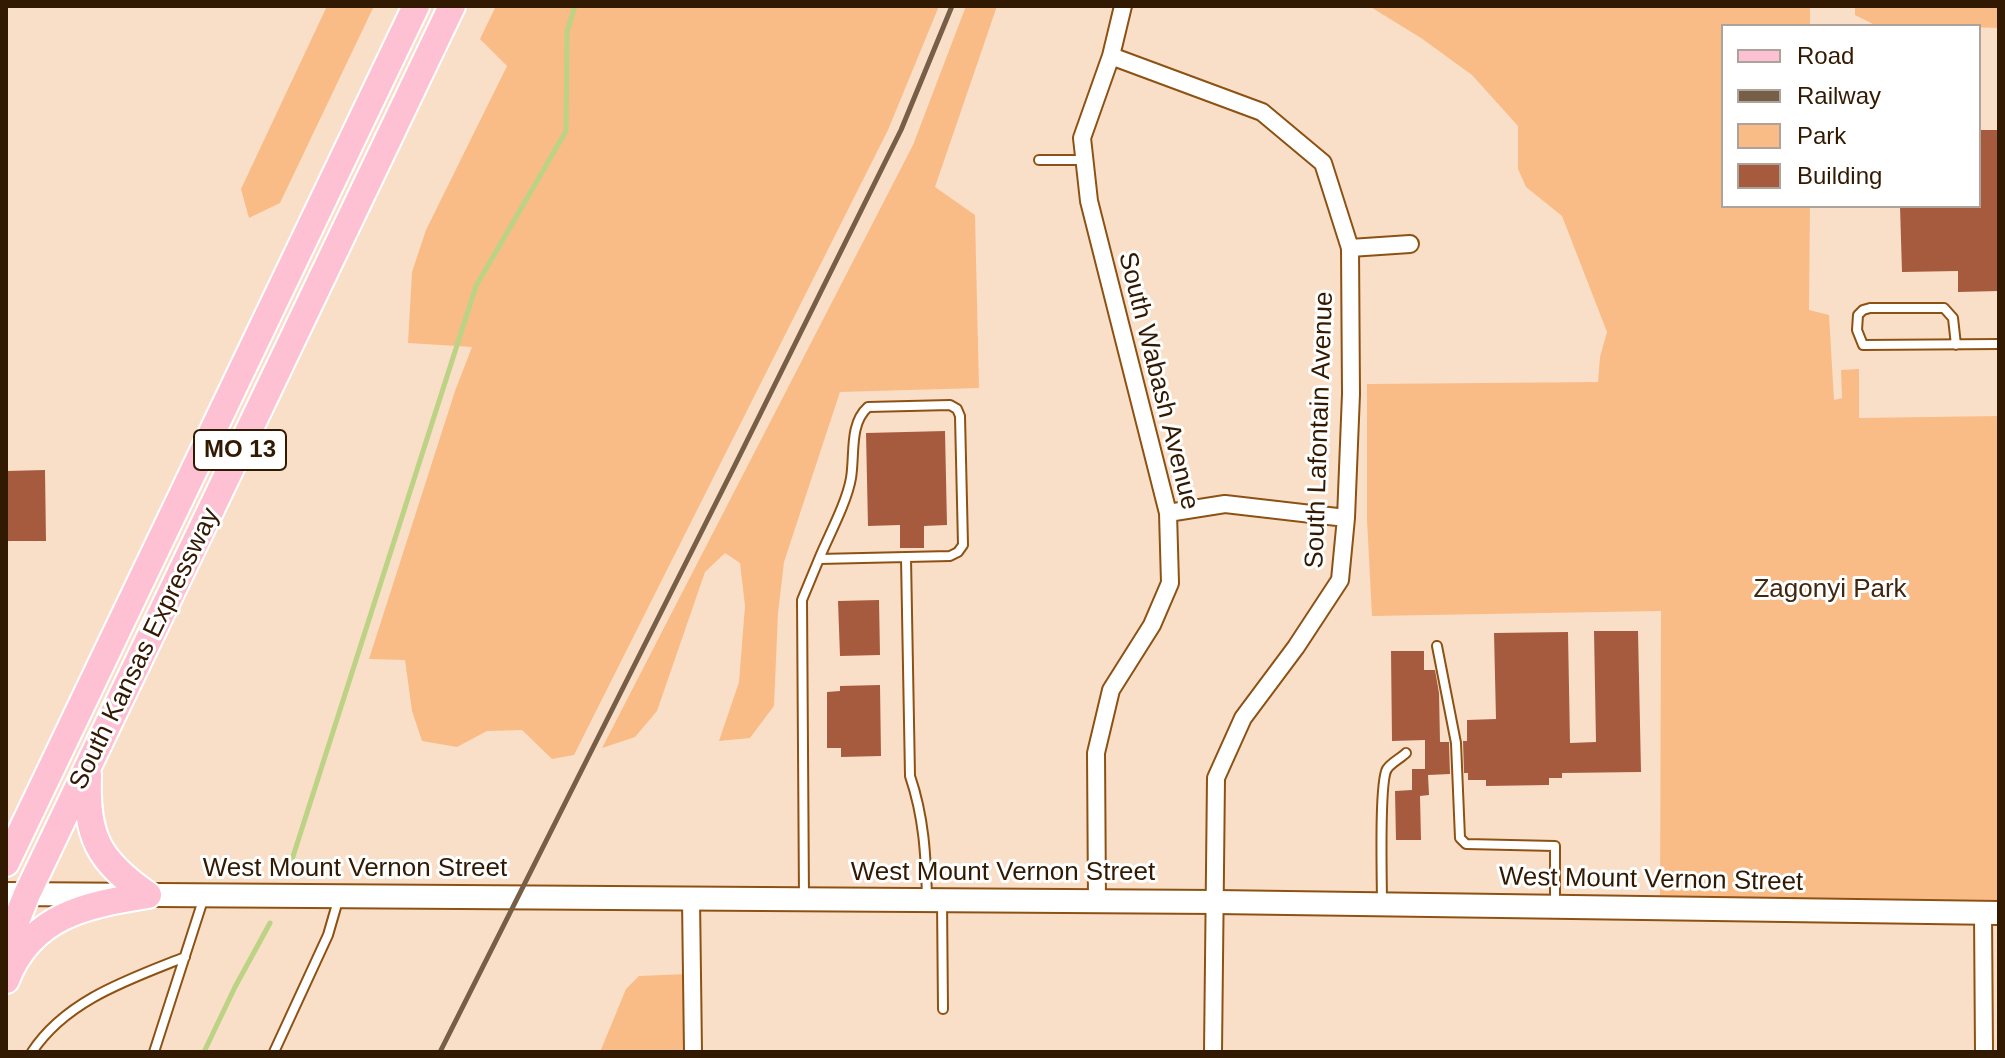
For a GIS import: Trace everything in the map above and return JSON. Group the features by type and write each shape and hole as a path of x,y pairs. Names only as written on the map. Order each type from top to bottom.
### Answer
{"main road":[{"name":"South Kansas Expressway","path":"6,863 416,6"},
{"name":"South Kansas Expressway","path":"6,946 16,894 88,768 452,6"},
{"path":"88,768 88,818 94,836 115,871 148,895"},
{"path":"6,834 48,778"},
{"path":"6,980 24,947 38,932 59,918 96,904 148,895"}],"street":[{"name":"South Wabash Avenue","path":"1097,901 1096,753 1111,690 1152,625 1170,583 1168,513 1089,201 1082,138 1111,56 1123,6"},
{"name":"South Lafontain Avenue","path":"1111,56 1262,112 1323,163 1350,248 1351,394 1340,580 1296,647 1243,718 1216,778 1213,1052"},
{"path":"1350,248 1410,244"},
{"path":"1168,513 1225,504 1346,518"},
{"name":"West Mount Vernon Street","path":"16,894 1216,902 1991,913"},
{"path":"691,899 693,1052"},
{"path":"1984,1052 1991,913"}],"lane":[{"path":"1039,160 1085,160"},
{"path":"1956,345 1953,318 1944,308 1870,308 1858,315 1857,330 1863,345 1956,345 1999,344"},
{"path":"804,900 802,600 851,481 856,425 860,414 868,407 950,405 957,409 960,416 963,545 958,552 950,556 819,559"},
{"path":"906,558 909,764 926,841 943,1009"},
{"path":"1437,646 1456,743 1460,838 1466,844 1555,846 1555,907"},
{"path":"1382,904 1385,775 1387,769 1406,753"},
{"path":"154,1052 204,896"},
{"path":"274,1052 328,935 340,896"},
{"path":"32,1052 43,1035 105,989 185,957"}],"green space":[{"path":"327,6 374,6 280,203 249,218 241,189"},
{"path":"496,6 939,6 888,130 574,755 552,759 522,730 487,731 457,747 422,741 412,711 405,660 369,659 472,347 408,343 412,272 426,230 507,66 480,39"},
{"path":"966,6 997,6 935,187 975,215 979,388 840,392 784,562 778,613 774,706 750,738 719,741 739,682 745,606 740,563 725,553 705,572 657,711 635,737 602,748 913,145"},
{"name":"Zagonyi Park","path":"1369,6 1810,6 1810,24 1721,24 1721,208 1810,208 1809,310 1829,315 1834,400 1842,398 1841,370 1859,369 1859,418 1999,416 1999,904 1660,901 1661,611 1372,616 1367,520 1367,384 1598,382 1600,357 1607,332 1562,216 1526,187 1518,169 1518,126 1472,75"},
{"path":"1855,6 1999,6 1999,28 1981,27 1981,24 1873,24 1855,15"},
{"path":"686,974 685,1052 600,1052 626,989 639,976"}],"building":[{"path":"1981,130 1999,130 1999,291 1958,292 1958,271 1902,272 1900,208 1981,208"},
{"path":"945,431 947,525 924,526 924,548 900,548 900,525 868,526 866,433"},
{"path":"45,470 46,541 6,541 6,471"},
{"path":"879,600 880,655 840,656 838,601"},
{"path":"1594,631 1638,631 1641,772 1562,773 1562,778 1549,778 1549,785 1486,786 1486,780 1468,780 1468,773 1464,773 1463,741 1467,741 1467,720 1496,719 1494,633 1568,632 1570,743 1596,742"},
{"path":"1391,651 1424,651 1424,670 1435,670 1440,742 1449,742 1450,774 1428,775 1429,795 1420,796 1421,840 1396,840 1395,791 1412,790 1412,769 1425,769 1425,740 1392,741"},
{"path":"880,685 881,756 841,757 841,748 827,748 827,692 840,691 840,686"}],"waterway":[{"path":"288,872 476,286 566,131 567,32 575,6"},
{"path":"204,1052 270,923"}],"railway":[{"path":"440,1052 901,130 952,6"}]}
